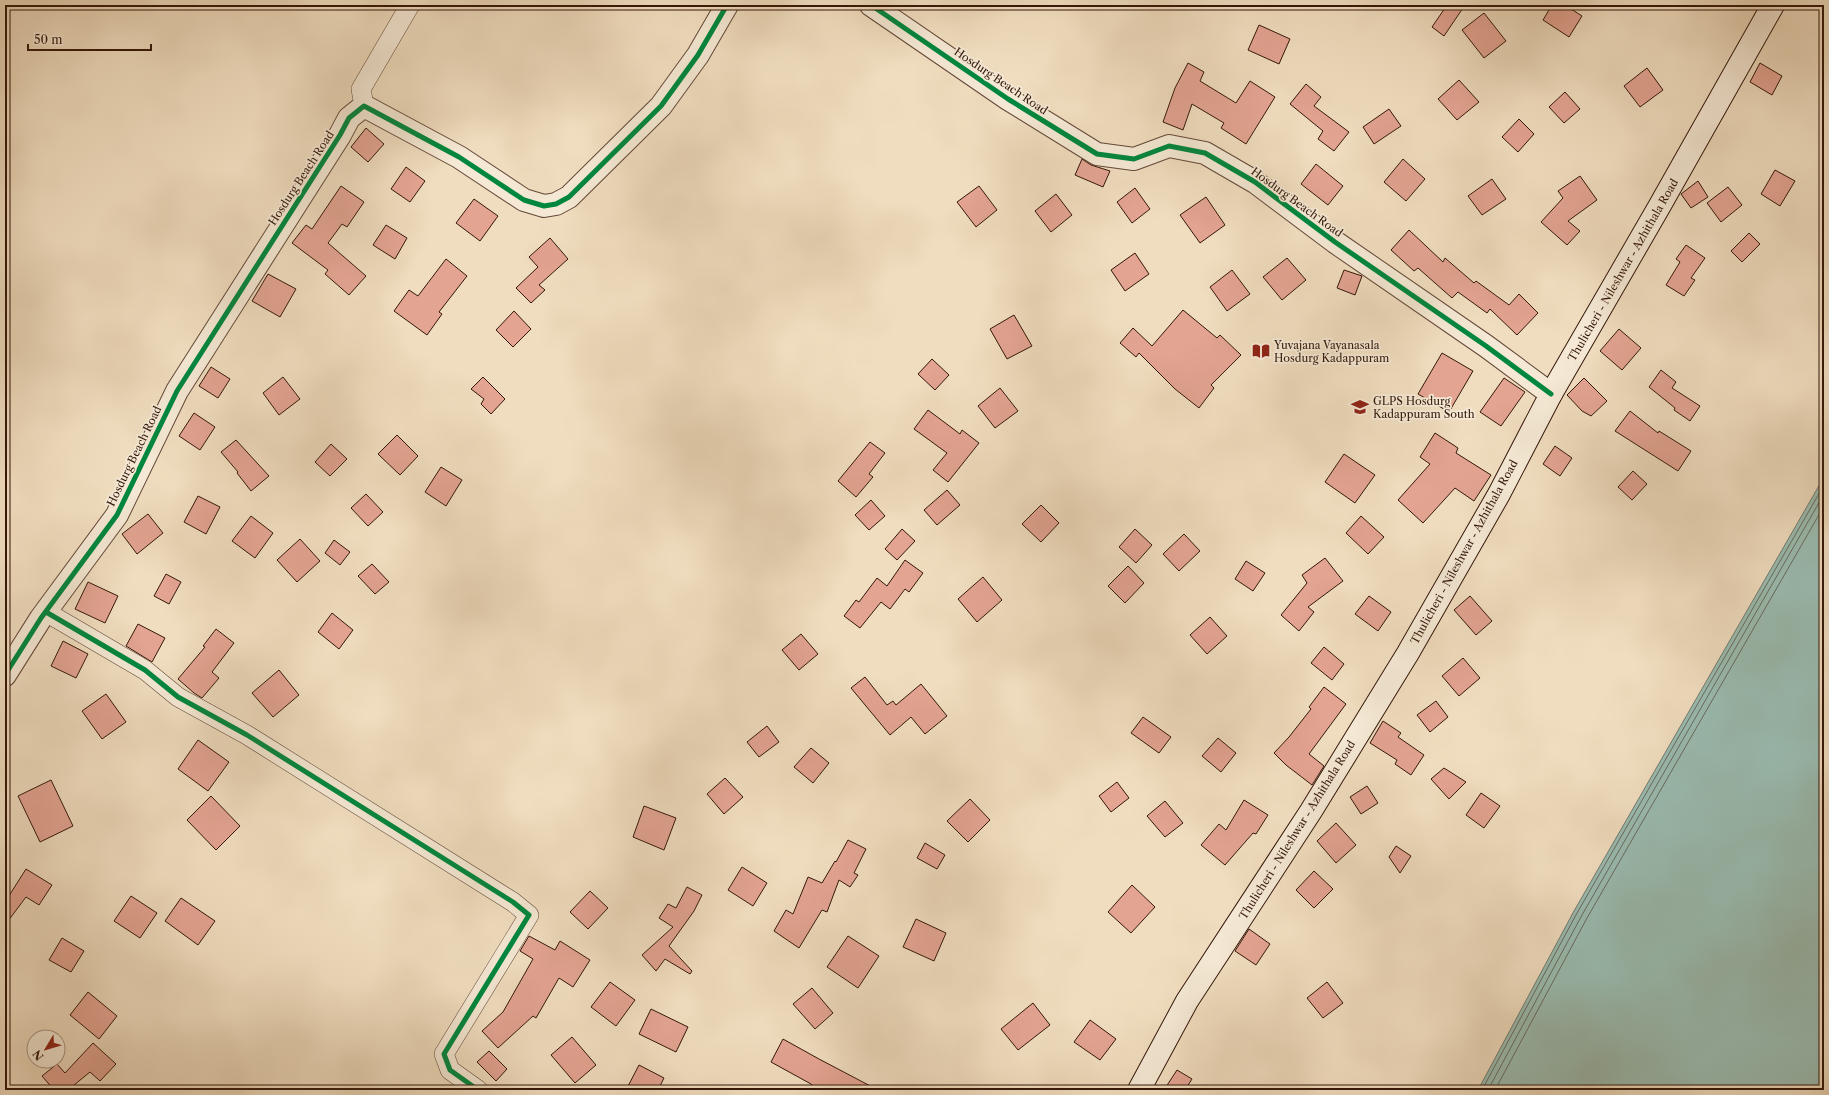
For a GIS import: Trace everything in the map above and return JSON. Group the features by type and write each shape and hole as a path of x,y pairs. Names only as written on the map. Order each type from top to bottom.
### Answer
{"street":[{"path":"410,5 361,89 364,106 459,157 524,200 544,206 556,204 569,197 661,106 698,55 726,5"},
{"name":"Hosdurg Beach Road","path":"871,5 1008,99 1097,154 1134,159 1169,146 1205,152 1255,182 1335,242 1480,342 1551,394"},
{"name":"Thulicheri - Nileshwar - Azhithala Road","path":"1139,1090 1187,1001 1311,811 1408,653 1499,494 1551,394 1660,207 1773,5"},
{"name":"Hosdurg Beach Road","path":"5,675 46,612 117,515 177,391 340,135 349,118 364,106"},
{"path":"46,612 145,670 178,697 247,735 513,902 529,915 444,1054 450,1070 478,1090"}],"water":[{"path":"1824,477 1824,1090 1478,1090 1574,911"}],"building":[{"path":"1447,5 1465,5 1444,36 1432,27"},
{"path":"1552,5 1565,5 1582,16 1569,37 1543,20"},
{"path":"1484,13 1506,41 1484,58 1462,30"},
{"path":"1259,25 1290,39 1279,64 1248,50"},
{"path":"1188,63 1204,72 1200,81 1236,103 1250,81 1275,97 1246,144 1221,128 1224,123 1192,104 1183,130 1163,122 1175,88"},
{"path":"1760,63 1782,76 1772,95 1750,82"},
{"path":"1647,68 1663,90 1640,107 1624,86"},
{"path":"1459,80 1479,102 1457,120 1438,99"},
{"path":"1306,84 1321,97 1314,106 1349,132 1334,151 1318,139 1323,131 1290,104"},
{"path":"1565,92 1580,109 1564,123 1549,107"},
{"path":"1389,109 1401,126 1374,144 1363,127"},
{"path":"1519,119 1534,134 1518,152 1502,137"},
{"path":"366,128 384,144 368,162 351,147"},
{"path":"1082,159 1091,165 1110,171 1103,187 1075,175"},
{"path":"1403,159 1425,179 1406,201 1384,182"},
{"path":"1316,164 1343,186 1328,205 1301,184"},
{"path":"406,167 425,181 410,202 391,189"},
{"path":"1775,170 1795,181 1780,206 1761,194"},
{"path":"1580,176 1597,200 1568,221 1580,231 1567,245 1541,222 1563,198 1558,191"},
{"path":"1492,179 1506,199 1482,215 1468,196"},
{"path":"1698,181 1708,197 1691,208 1681,194"},
{"path":"341,186 364,202 347,227 342,224 328,243 366,276 349,295 325,274 328,270 292,243 306,225 312,229"},
{"path":"979,186 997,210 976,227 957,202"},
{"path":"1728,187 1742,205 1721,222 1707,203"},
{"path":"1135,188 1150,209 1132,223 1117,202"},
{"path":"1056,194 1072,215 1051,232 1035,211"},
{"path":"1206,197 1225,225 1200,243 1180,215"},
{"path":"474,199 498,216 480,241 456,223"},
{"path":"386,225 407,238 395,259 373,245"},
{"path":"1409,230 1443,262 1445,258 1474,283 1476,281 1509,305 1519,294 1538,313 1517,335 1490,309 1487,313 1458,292 1452,298 1418,268 1414,271 1391,250"},
{"path":"1749,233 1760,244 1742,262 1731,251"},
{"path":"550,238 568,259 539,285 545,290 531,303 516,288 538,267 529,257"},
{"path":"1686,245 1705,258 1691,278 1695,280 1684,296 1666,285 1680,262 1676,259"},
{"path":"1135,253 1149,274 1125,291 1111,270"},
{"path":"1287,258 1306,280 1282,300 1263,277"},
{"path":"446,259 467,276 439,312 442,314 427,335 394,311 409,290 418,296"},
{"path":"1232,270 1250,294 1227,311 1210,287"},
{"path":"1344,270 1362,276 1355,295 1337,288"},
{"path":"268,274 296,289 280,317 252,301"},
{"path":"1183,310 1217,338 1220,335 1241,355 1211,385 1214,388 1199,408 1175,389 1139,353 1136,357 1120,343 1133,328 1152,346"},
{"path":"514,311 531,329 513,347 496,330"},
{"path":"1014,315 1032,346 1007,359 990,329"},
{"path":"1619,329 1641,348 1622,370 1600,351"},
{"path":"1442,353 1473,371 1449,412 1418,394"},
{"path":"932,359 949,375 935,390 918,374"},
{"path":"211,367 230,379 218,398 199,386"},
{"path":"1661,370 1676,382 1672,388 1700,406 1690,421 1674,410 1675,408 1649,387"},
{"path":"283,377 300,399 279,415 263,393"},
{"path":"483,377 505,399 491,414 481,404 484,399 471,389"},
{"path":"1504,378 1525,392 1501,426 1480,412"},
{"path":"1584,378 1607,401 1591,416 1582,411 1567,395"},
{"path":"1000,388 1018,411 995,428 978,406"},
{"path":"928,410 960,434 962,430 979,443 948,482 933,470 947,453 914,429"},
{"path":"1630,411 1658,433 1659,431 1691,451 1678,471 1615,431"},
{"path":"194,413 215,427 200,450 179,436"},
{"path":"1435,433 1458,448 1456,453 1491,475 1474,501 1455,488 1423,523 1398,500 1430,464 1420,457"},
{"path":"397,435 418,456 400,475 378,454"},
{"path":"236,440 269,476 251,491 237,473 238,472 221,452"},
{"path":"870,442 885,453 869,474 873,477 856,497 838,481"},
{"path":"331,444 347,459 330,476 315,462"},
{"path":"1555,446 1572,458 1560,476 1543,464"},
{"path":"1344,454 1375,475 1355,503 1325,482"},
{"path":"441,467 462,480 446,506 425,492"},
{"path":"1633,471 1647,484 1632,500 1618,487"},
{"path":"947,490 960,505 937,525 924,510"},
{"path":"366,494 383,512 368,526 351,508"},
{"path":"198,496 220,507 206,534 184,522"},
{"path":"871,500 885,516 869,530 855,515"},
{"path":"1041,505 1059,523 1041,542 1022,524"},
{"path":"148,514 163,533 137,554 122,534"},
{"path":"251,516 273,533 255,558 232,541"},
{"path":"1361,516 1384,537 1368,554 1346,533"},
{"path":"902,529 915,541 897,560 885,549"},
{"path":"1135,529 1152,545 1136,563 1119,547"},
{"path":"1184,534 1200,551 1179,571 1163,554"},
{"path":"300,539 320,561 297,582 277,560"},
{"path":"334,540 350,552 340,565 325,553"},
{"path":"1325,558 1343,581 1308,607 1314,612 1299,631 1281,615 1307,583 1302,575"},
{"path":"905,560 923,573 909,592 905,589 890,609 881,602 860,628 844,616 856,600 859,602 877,578 887,586"},
{"path":"1246,561 1265,573 1253,591 1235,579"},
{"path":"372,564 389,582 375,594 358,576"},
{"path":"1128,566 1144,583 1125,603 1108,586"},
{"path":"166,574 181,582 169,604 154,596"},
{"path":"983,577 1002,600 977,622 958,599"},
{"path":"88,582 118,596 105,623 75,609"},
{"path":"1369,596 1391,612 1378,631 1355,614"},
{"path":"1470,596 1492,621 1476,635 1454,610"},
{"path":"332,613 353,630 339,649 318,632"},
{"path":"1210,617 1227,636 1207,654 1190,635"},
{"path":"138,624 165,638 152,662 126,646"},
{"path":"216,629 234,643 212,672 219,678 202,698 178,679 205,647 203,646"},
{"path":"801,634 818,654 799,670 782,650"},
{"path":"63,641 88,654 76,678 51,666"},
{"path":"1324,647 1344,664 1332,680 1311,663"},
{"path":"1463,658 1480,678 1459,696 1442,676"},
{"path":"279,670 299,695 273,717 252,693"},
{"path":"865,677 887,705 893,701 896,705 921,684 947,716 925,734 911,717 890,735 851,688"},
{"path":"1324,687 1346,704 1309,754 1324,766 1312,785 1286,765 1274,753 1311,709 1309,707"},
{"path":"106,694 126,722 102,739 82,711"},
{"path":"1436,701 1448,717 1430,732 1417,715"},
{"path":"1143,717 1171,737 1159,753 1131,733"},
{"path":"1383,721 1401,733 1398,737 1424,755 1411,775 1395,764 1397,760 1370,743"},
{"path":"767,726 779,742 759,757 747,742"},
{"path":"1218,738 1236,753 1221,772 1202,756"},
{"path":"198,740 229,762 208,791 178,769"},
{"path":"811,748 829,763 813,783 794,767"},
{"path":"1444,768 1466,782 1449,799 1431,779"},
{"path":"725,778 743,797 724,814 707,794"},
{"path":"51,780 73,826 40,842 18,796"},
{"path":"1117,782 1129,798 1111,812 1099,796"},
{"path":"1367,786 1378,803 1361,814 1350,797"},
{"path":"1481,793 1500,806 1484,828 1466,815"},
{"path":"211,796 240,826 216,850 187,820"},
{"path":"970,799 990,820 968,842 947,821"},
{"path":"1244,800 1268,815 1256,834 1253,833 1225,865 1201,845 1219,824 1226,830"},
{"path":"1165,801 1183,823 1165,837 1147,816"},
{"path":"644,806 676,818 664,850 633,837"},
{"path":"1336,823 1356,845 1336,863 1317,841"},
{"path":"848,840 866,849 854,873 858,875 850,887 839,880 827,912 822,910 799,948 774,931 786,910 793,914 808,877 822,883"},
{"path":"925,843 945,855 937,869 917,858"},
{"path":"1396,846 1411,856 1400,873 1389,857"},
{"path":"742,867 767,883 753,906 728,890"},
{"path":"26,869 52,885 39,905 26,897 5,925 5,902"},
{"path":"1314,871 1333,889 1314,908 1296,890"},
{"path":"1132,885 1155,907 1131,933 1108,912"},
{"path":"687,887 702,895 694,911 669,946 692,971 690,974 665,959 656,971 642,955 673,927 659,918 668,904 676,908"},
{"path":"590,891 608,908 588,929 570,912"},
{"path":"131,896 157,913 140,938 114,921"},
{"path":"181,898 215,921 198,945 165,921"},
{"path":"916,919 946,933 934,961 903,947"},
{"path":"1249,929 1270,944 1256,965 1235,951"},
{"path":"529,936 555,950 560,941 590,960 573,987 559,978 536,1018 533,1016 498,1048 482,1031 503,1012 533,959 520,951"},
{"path":"848,936 879,956 858,988 827,967"},
{"path":"62,938 84,951 71,972 49,960"},
{"path":"610,982 635,1000 616,1026 591,1007"},
{"path":"1327,982 1343,1003 1323,1018 1307,998"},
{"path":"812,988 833,1013 815,1029 793,1004"},
{"path":"88,992 117,1016 99,1039 70,1015"},
{"path":"1033,1003 1050,1025 1018,1050 1001,1029"},
{"path":"651,1009 688,1027 676,1052 639,1034"},
{"path":"1090,1020 1116,1039 1100,1060 1074,1042"},
{"path":"572,1037 596,1065 575,1083 551,1055"},
{"path":"783,1039 878,1090 818,1090 811,1084 771,1062"},
{"path":"93,1043 116,1064 100,1081 90,1072 68,1090 54,1090 42,1076 51,1069 61,1069 65,1073"},
{"path":"489,1051 507,1069 496,1081 477,1062"},
{"path":"639,1065 664,1078 658,1090 626,1090"},
{"path":"1177,1070 1192,1079 1185,1090 1164,1090"}],"cycle path":[{"path":"5,675 41,618 117,515 177,391 340,135 349,118 364,106 459,157 524,200 544,206 556,204 569,197 661,106 698,55 727,5"},
{"path":"871,5 1008,99 1097,154 1134,159 1169,146 1205,153 1255,182 1335,242 1486,346 1551,394"},
{"path":"46,612 145,670 178,697 247,735 513,902 529,915 444,1054 450,1070 478,1090"}],"place":[{"name":"Yuvajana Vayanasala Hosdurg Kadappuram","path":"1261,351"},
{"name":"GLPS Hosdurg Kadappuram South","path":"1360,407"}]}
